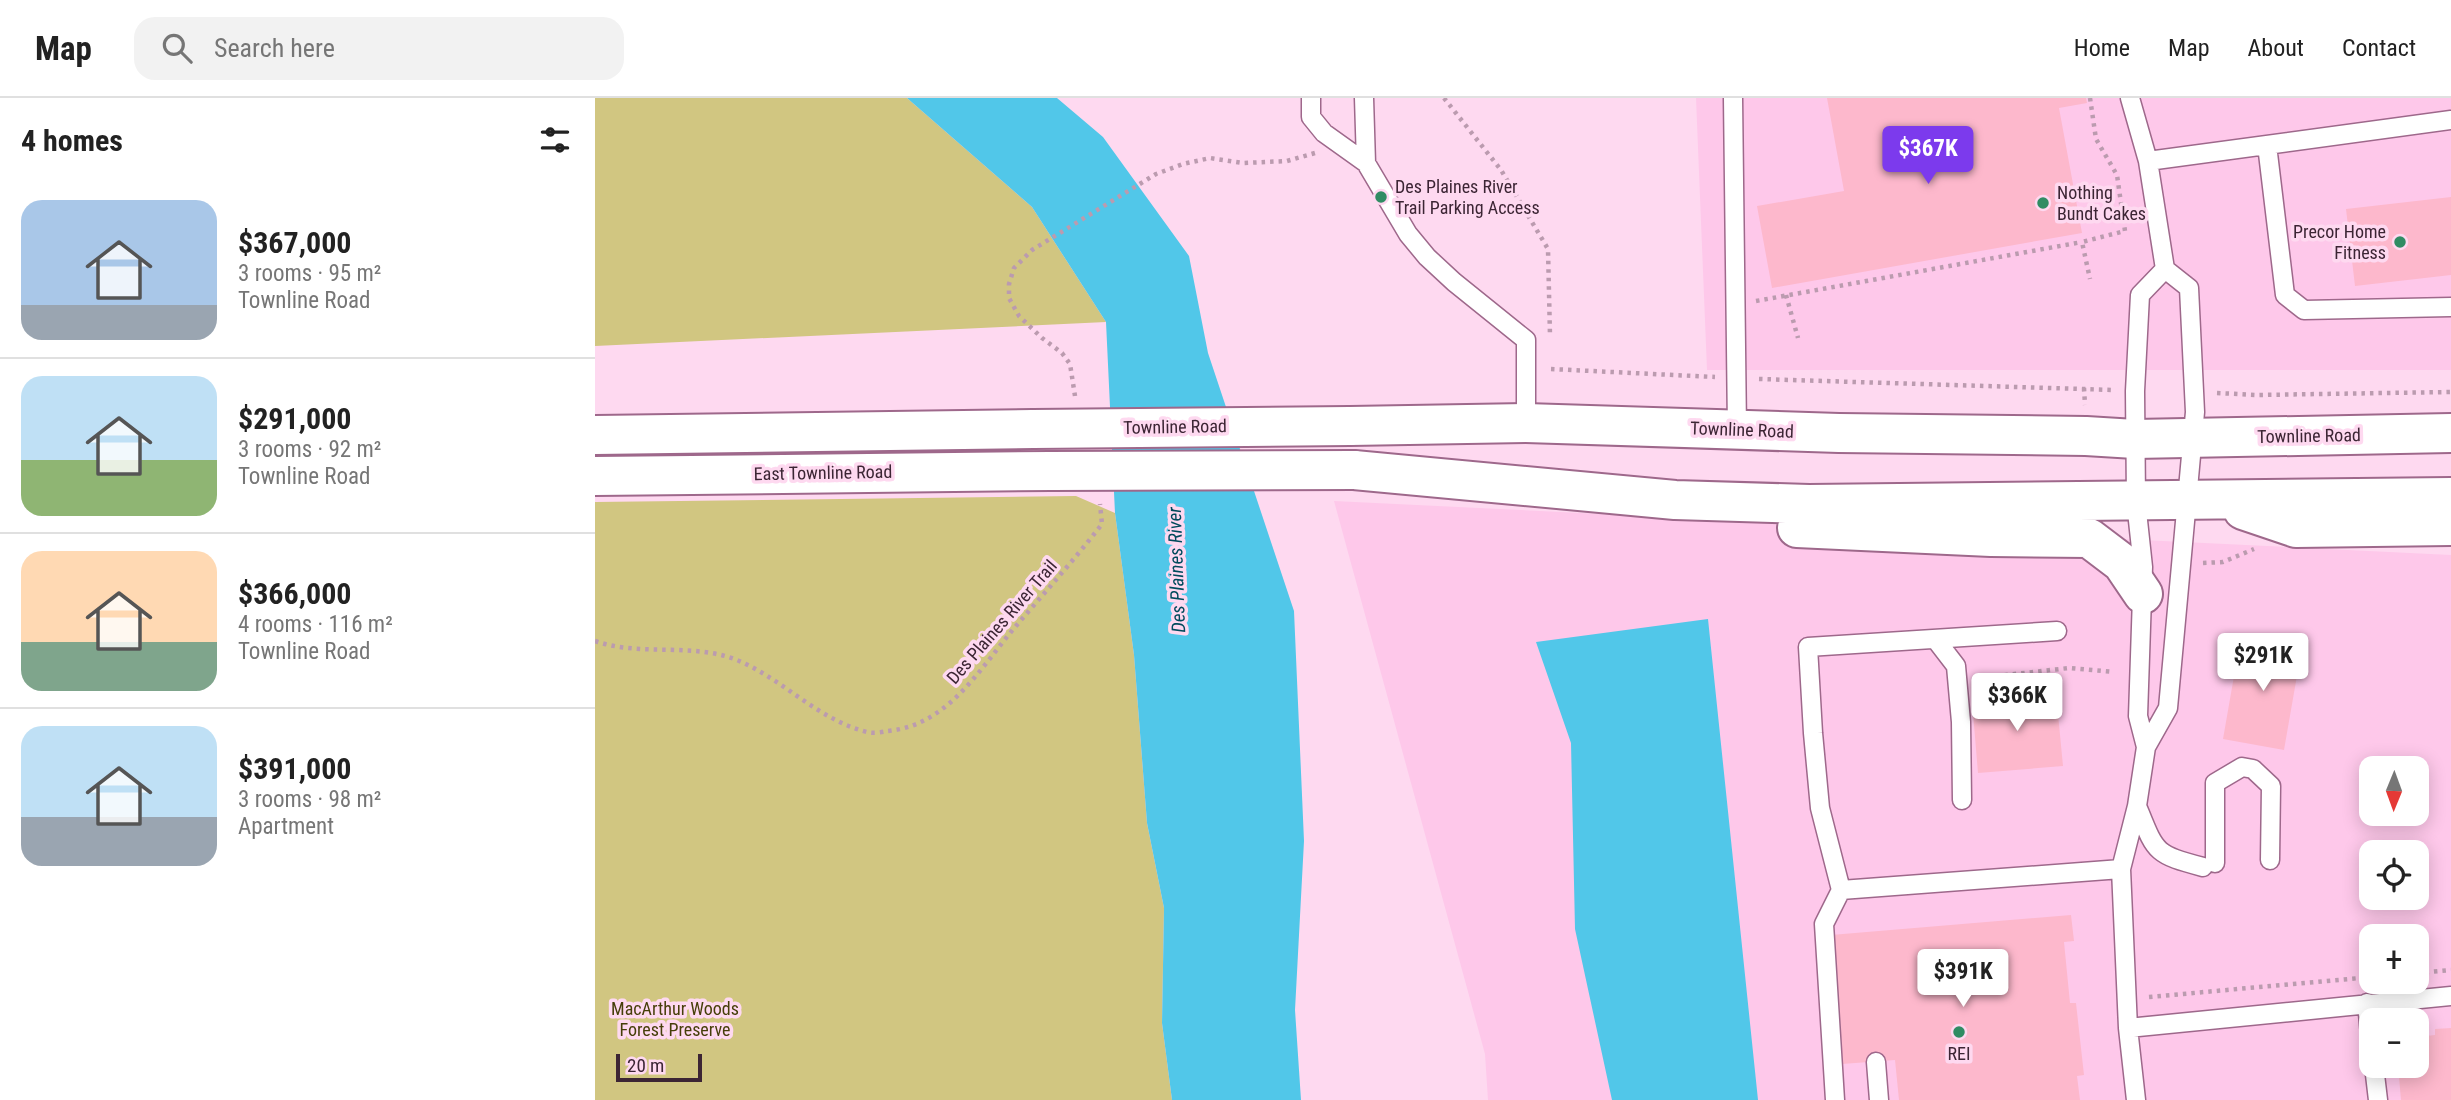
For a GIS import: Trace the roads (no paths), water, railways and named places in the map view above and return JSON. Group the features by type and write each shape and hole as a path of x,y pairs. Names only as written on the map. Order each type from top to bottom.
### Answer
{"main road":[{"name":"Townline Road","path":"595,435 1526,423 2136,439 2451,433"},
{"name":"East Townline Road","path":"595,476 1354,470 1675,500"},
{"path":"1675,500 1809,504 2451,497"},
{"path":"1675,500 1730,525 1991,537 2089,538 2122,563 2143,594"},
{"path":"2202,501 2296,528 2451,526"}],"lane":[{"path":"1311,98 1311,117 1333,142 1366,163 1408,234 1427,257 1526,340 1526,423"},
{"path":"1364,98 1366,163"},
{"path":"1733,98 1737,429"},
{"path":"2130,98 2148,161 2165,269 2189,288 2195,412 2193,438 2202,501 2168,708 2146,747 2137,806 2120,869 2128,1028 2136,1100"},
{"path":"2148,161 2451,120"},
{"path":"2267,145 2285,295 2304,310 2451,307"},
{"path":"2146,747 2138,716 2143,567 2136,502 2134,391 2140,296 2165,269"},
{"path":"1835,1100 1823,924 1840,890 1820,808 1808,647 2057,631"},
{"path":"1936,640 1956,666 1961,722 1962,800"},
{"path":"2137,806 2157,850 2172,858 2209,865 2215,783 2242,767 2253,769 2271,786 2270,860"},
{"path":"1840,890 2120,869"},
{"path":"2128,1028 2451,996"},
{"path":"2367,1003 2367,1008"},
{"path":"1875,1062 1879,1100"},
{"path":"2375,1078 2378,1100"}],"water":[{"name":"Des Plaines River","path":"907,98 1057,98 1103,137 1189,256 1208,353 1294,611 1304,841 1295,1010 1301,1100 1172,1100 1162,1023 1164,908 1147,823 1134,655 1115,513 1106,322 1032,207"},
{"path":"1708,619 1758,1100 1612,1100 1575,929 1571,743 1536,642"}],"place":[{"name":"Des Plaines River Trail Parking Access","path":"1381,197"},
{"name":"Nothing Bundt Cakes","path":"2043,203"},
{"name":"Precor Home Fitness","path":"2400,242"},
{"name":"REI","path":"1959,1032"}],"park label":[{"name":"MacArthur Woods Forest Preserve","path":"675,1019"}]}
